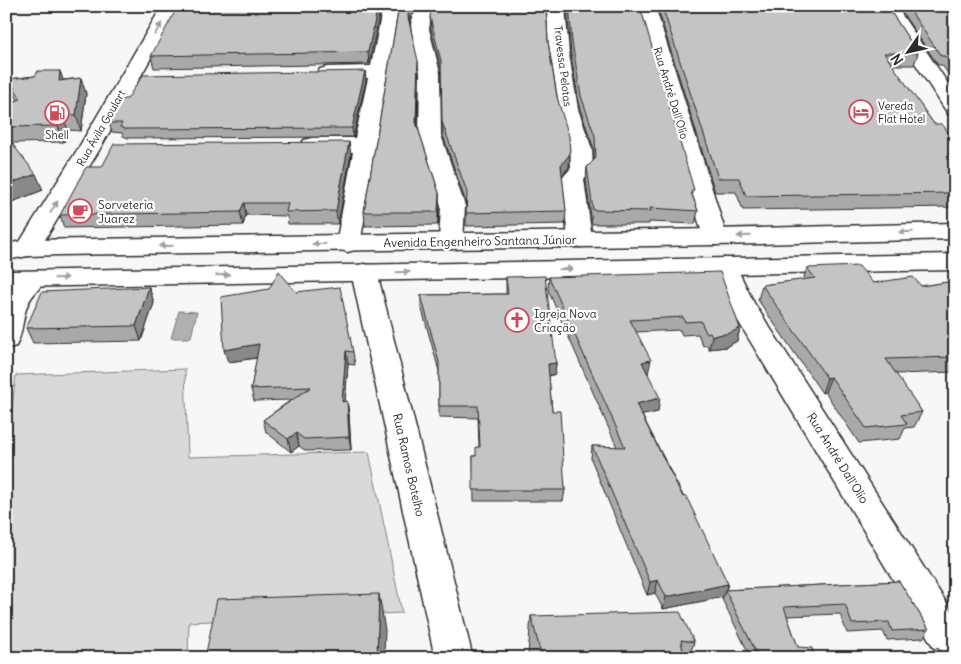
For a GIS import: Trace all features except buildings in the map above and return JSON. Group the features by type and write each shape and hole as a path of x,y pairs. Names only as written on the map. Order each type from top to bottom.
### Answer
{"street":[{"name":"Rua Ávila Goulart","path":"6,338 11,310 18,294 14,246 100,147 131,76 151,64 171,6"},
{"path":"348,244 392,6"},
{"name":"Travessa Pelotas","path":"556,6 559,54 568,109 582,149 582,171 573,178 580,239"},
{"name":"Rua André Dall'Olio","path":"646,6 715,237"},
{"path":"887,6 955,110"},
{"path":"451,241 452,206 430,135 430,73 420,29 421,17 425,13 459,7"},
{"path":"316,58 380,65"},
{"path":"304,73 380,65"},
{"path":"289,146 365,145"},
{"name":"Avenida Engenheiro Santana Júnior","path":"14,246 348,244 955,231"},
{"path":"17,282 364,272 955,262"},
{"name":"Rua André Dall'Olio","path":"724,266 741,304 955,649"},
{"name":"Rua Ramos Botelho","path":"364,272 454,658"}],"shaded area":[{"path":"179,311 197,312 191,337 171,338"},
{"path":"185,369 188,457 369,452 402,613 189,622 188,658 6,658 6,454 16,375"}],"place":[{"name":"Vereda Flat Hotel","path":"861,112"},
{"name":"Shell","path":"57,113"},
{"name":"Sorveteria Juarez","path":"80,211"},
{"name":"Igreja Nova Criação","path":"517,320"}]}
